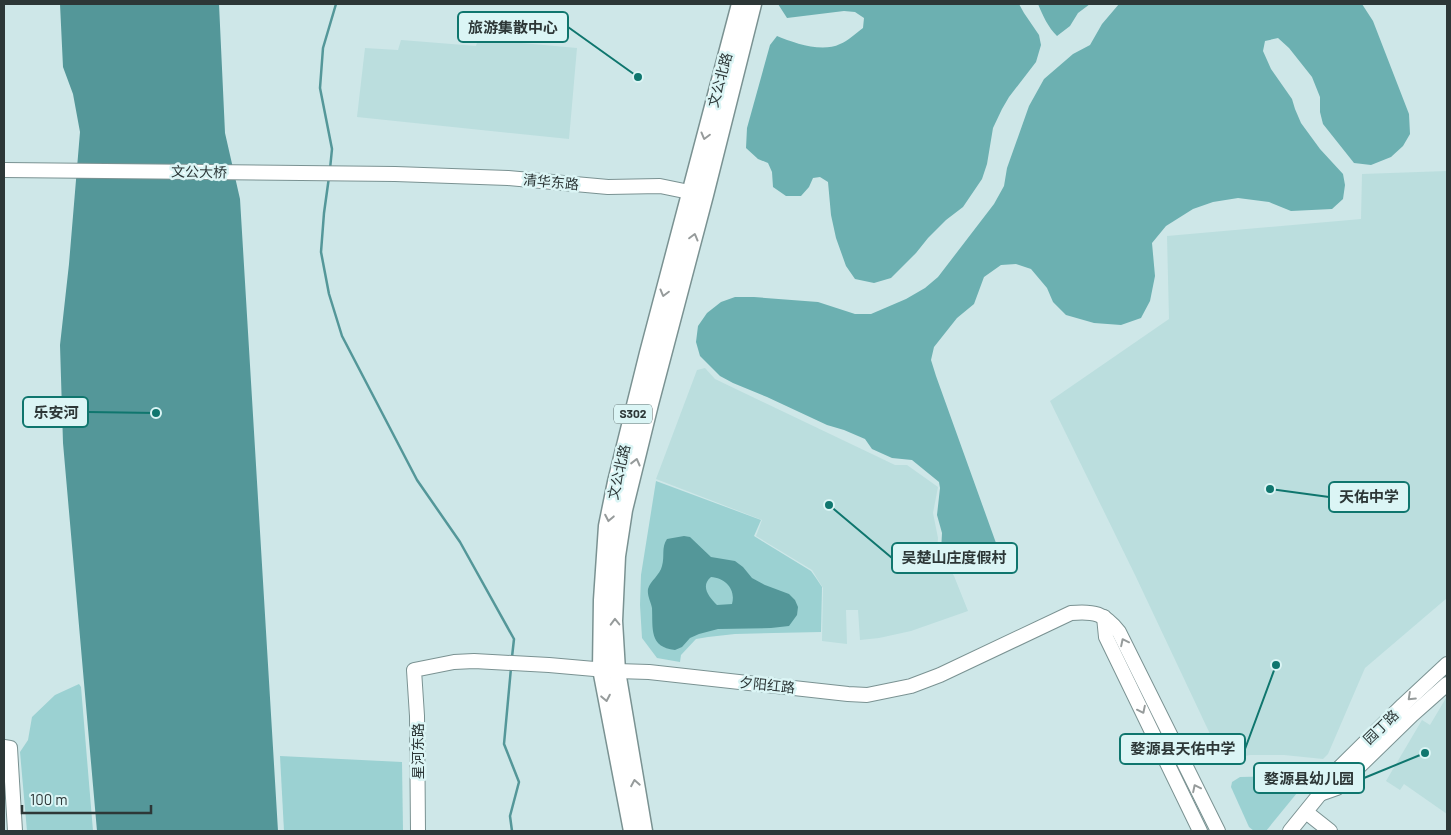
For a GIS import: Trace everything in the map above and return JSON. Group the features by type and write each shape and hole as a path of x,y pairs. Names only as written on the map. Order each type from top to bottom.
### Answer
{"main road":[{"name":"文公北路","path":"698,194 740,4"},
{"name":"文公北路","path":"632,831 609,670 602,600 607,526 648,353 698,194 753,4"},
{"name":"文公北路","path":"609,670 644,831"}],"street":[{"name":"文公大桥","path":"4,170 395,174"},
{"name":"清华东路","path":"395,174 508,178 608,187 660,186 698,194"},
{"name":"夕阳红路","path":"414,670 454,662 512,663 649,672 848,694 867,694 911,686 933,678 1071,613 1088,612 1104,618"},
{"path":"1104,618 1106,637 1200,831"},
{"path":"1104,618 1119,632 1218,831"},
{"name":"园丁路","path":"1290,831 1320,794 1328,779 1447,664"},
{"name":"星河东路","path":"414,670 418,716 418,831"},
{"name":"园丁路","path":"1320,794 1337,788 1412,714 1447,684"},
{"path":"7,747 15,831"},
{"path":"1306,812 1330,831"}],"shaded area":[{"path":"60,4 219,4 225,133 240,199 278,831 97,831 63,443 60,345 80,132 73,94 63,67"},
{"path":"778,4 1019,4 1039,35 1041,45 1036,62 1009,97 993,128 987,164 982,179 963,207 946,220 891,278 874,283 855,279 846,266 836,238 831,215 828,182 820,177 813,178 809,187 801,196 786,196 773,187 772,172 768,163 758,159 746,148 747,128 770,45 777,36 800,44 825,48 843,43 863,28 864,18 855,12 844,11 787,18"},
{"path":"1038,4 1090,4 1078,13 1070,26 1057,36 1046,21"},
{"path":"1119,4 1362,4 1373,21 1409,114 1410,134 1403,146 1391,157 1371,165 1354,163 1323,124 1320,112 1320,97 1312,77 1289,48 1278,38 1265,41 1263,51 1271,69 1292,99 1301,123 1320,149 1343,174 1345,185 1343,199 1332,209 1291,211 1269,202 1238,198 1213,202 1193,209 1166,226 1152,243 1155,276 1150,301 1141,318 1121,325 1094,323 1066,315 1053,302 1047,288 1031,269 1016,264 1001,265 984,277 974,304 957,318 934,347 931,360 996,543 994,558 981,571 970,573 960,571 941,552 942,533 937,515 939,482 912,460 892,458 872,449 865,439 827,425 720,376 700,356 696,342 698,326 707,313 721,302 735,297 818,302 855,314 871,314 906,299 925,288 938,277 994,204 1004,186 1007,168 1029,106 1044,79 1073,54 1090,45 1102,24"},
{"path":"478,39 577,48 569,139 357,117 365,48 398,50 401,40 476,46"},
{"path":"1447,171 1447,598 1365,668 1328,754 1323,759 1284,755 1250,755 1203,764 1202,762 1219,753 1050,401 1169,319 1167,236 1361,219 1362,174"},
{"path":"705,368 715,379 895,465 907,465 938,487 933,513 938,538 937,551 954,576 968,611 911,631 860,640 858,610 846,610 847,644 822,641 823,588 812,570 756,536 762,520 656,479 697,370"},
{"path":"656,481 761,520 754,536 811,571 822,587 821,632 735,634 708,637 696,639 681,655 680,662 657,658 642,638 640,605 641,575"},
{"path":"684,536 690,537 711,557 735,561 752,578 789,594 795,600 798,607 797,615 789,626 718,629 690,638 682,647 675,650 661,645 654,636 652,608 648,589 661,569 664,546 667,539","holes":["711,577 729,586 733,594 732,604 717,605 709,595 706,584"]},
{"path":"79,684 81,687 93,831 27,831 20,752 28,740 32,717 55,695"},
{"path":"1446,698 1447,814 1404,784 1400,790 1386,781 1422,720 1430,725"},
{"path":"280,756 402,762 403,831 284,831"},
{"path":"1288,776 1295,783 1297,793 1266,831 1254,831 1249,827 1231,787 1232,782 1240,777"}],"waterway":[{"path":"330,169 332,149 320,88 323,48 336,4"},
{"path":"329,177 321,252 329,294 342,336 417,480 460,542 514,639 512,657"},
{"path":"511,668 504,744 519,782 510,816 512,831"}],"place":[{"name":"旅游集散中心","path":"638,77"},
{"name":"乐安河","path":"156,413"},
{"name":"天佑中学","path":"1270,489"},
{"name":"吴楚山庄度假村","path":"829,505"},
{"name":"婺源县天佑中学","path":"1276,665"},
{"name":"婺源县幼儿园","path":"1425,753"}]}
